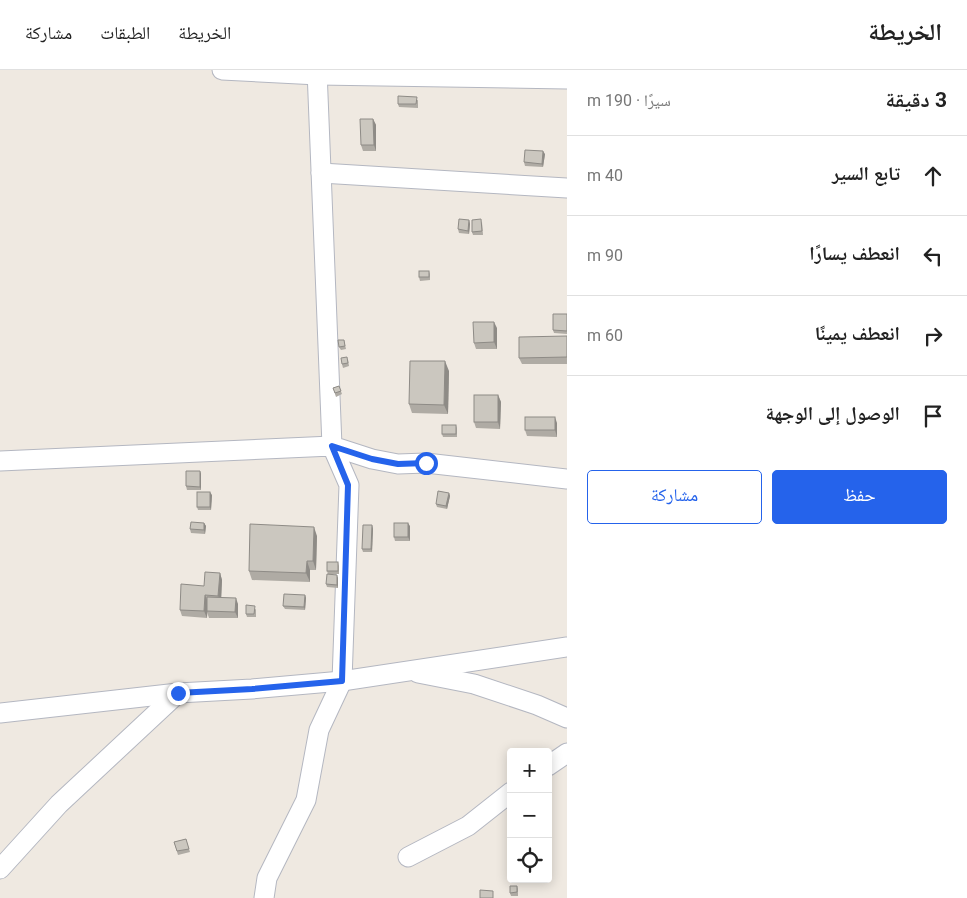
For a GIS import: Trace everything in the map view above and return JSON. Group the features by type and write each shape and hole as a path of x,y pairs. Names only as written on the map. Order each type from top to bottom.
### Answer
{"street":[{"path":"222,70 567,79"},
{"path":"264,898 267,878 306,800 319,730 342,681 348,485 332,446 317,72"},
{"path":"321,173 567,188"},
{"path":"0,461 332,446 372,459 398,464 426,463 567,479"},
{"path":"0,713 178,693 342,681 567,647"},
{"path":"406,670 474,684 537,705 567,718"},
{"path":"0,869 59,804 178,693"},
{"path":"552,763 567,753"},
{"path":"408,857 468,826 510,793"}],"building":[{"path":"398,96 417,97 416,104 398,104"},
{"path":"360,119 373,119 374,145 361,145"},
{"path":"525,150 543,151 542,164 524,162"},
{"path":"459,219 469,220 468,231 458,229"},
{"path":"481,219 482,231 472,232 472,220"},
{"path":"419,271 429,271 429,277 419,277"},
{"path":"553,314 567,314 567,331 553,330"},
{"path":"473,322 494,322 494,342 474,343"},
{"path":"567,336 567,357 519,358 519,337"},
{"path":"338,340 344,340 345,346 339,347"},
{"path":"347,357 348,363 342,364 341,358"},
{"path":"410,361 445,361 444,405 409,404"},
{"path":"339,386 341,391 335,393 333,388"},
{"path":"474,395 498,395 498,422 474,422"},
{"path":"525,417 555,417 555,430 525,430"},
{"path":"442,425 456,425 456,434 442,434"},
{"path":"186,471 200,471 200,487 186,486"},
{"path":"438,491 449,493 446,506 436,504"},
{"path":"197,492 210,492 210,507 197,507"},
{"path":"191,522 204,523 204,530 190,529"},
{"path":"394,523 408,523 408,537 394,537"},
{"path":"250,524 314,527 313,561 307,561 306,573 249,571"},
{"path":"363,525 372,525 371,549 362,549"},
{"path":"327,562 338,562 338,571 327,571"},
{"path":"205,572 220,573 218,596 205,595 204,611 180,610 181,584 204,586"},
{"path":"327,574 337,575 337,585 326,584"},
{"path":"284,594 305,595 304,607 283,606"},
{"path":"207,597 236,598 235,612 207,611"},
{"path":"246,605 255,606 254,614 246,614"},
{"path":"186,839 189,849 177,851 174,842"},
{"path":"510,886 517,886 517,892 510,893"},
{"path":"480,890 493,891 493,898 480,898"}],"route":[{"path":"178,693 342,681 348,485 332,446 372,459 398,464 426,463"}]}
